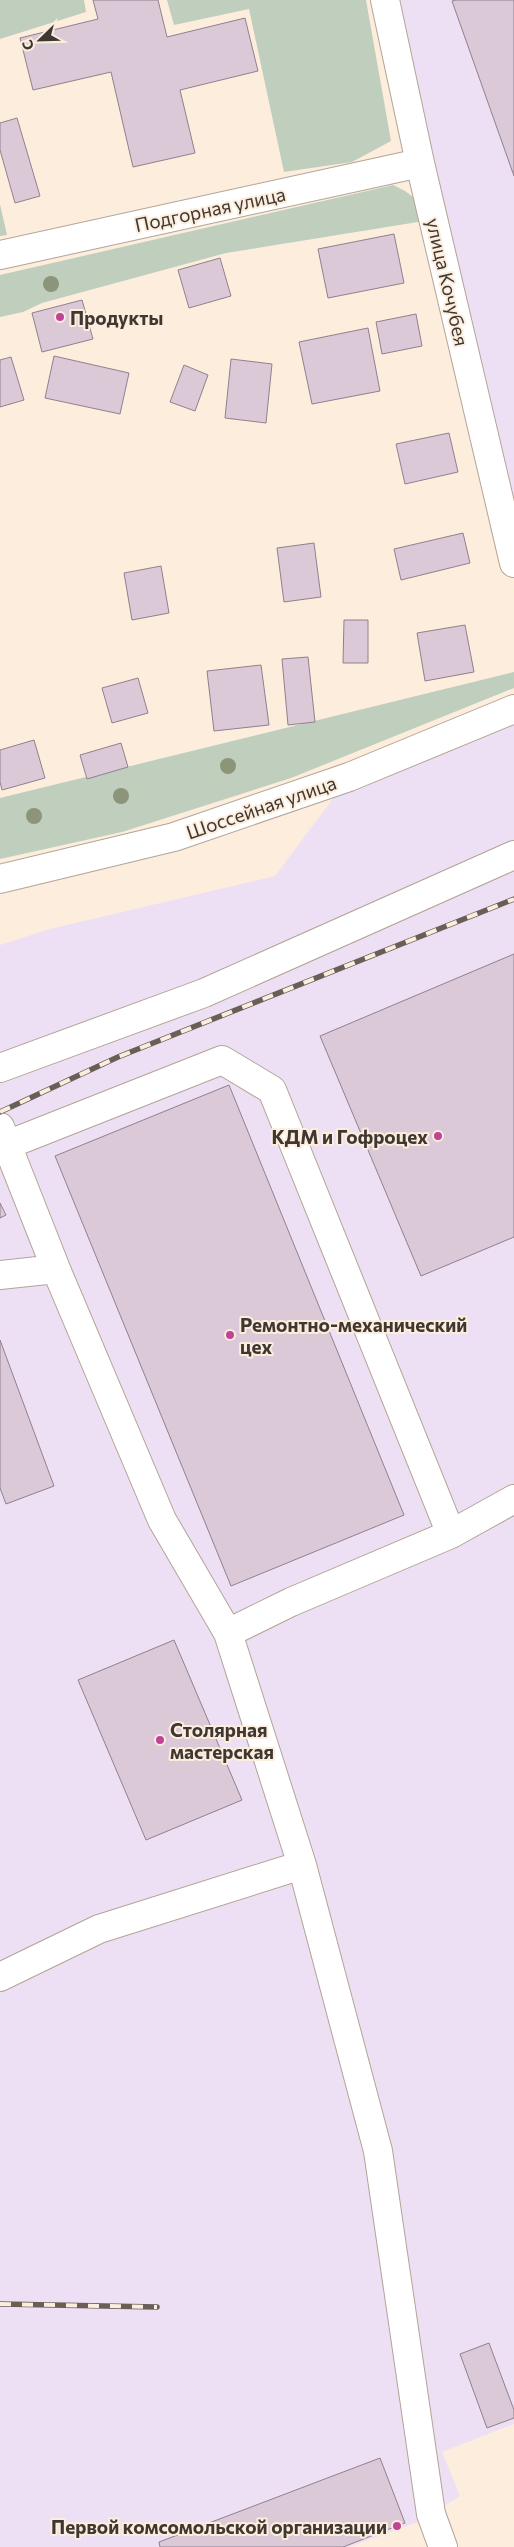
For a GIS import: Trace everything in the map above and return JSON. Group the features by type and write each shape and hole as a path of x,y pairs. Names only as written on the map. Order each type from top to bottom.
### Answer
{"street":[{"name":"улица Кочубея","path":"385,0 420,163 514,563"},
{"name":"Подгорная улица","path":"0,255 420,163"},
{"name":"Шоссейная улица","path":"0,879 174,837 349,777 514,709"},
{"path":"0,1068 204,993 514,855"},
{"path":"443,2547 431,2514 378,2151 302,1865 228,1633 162,1520 56,1269 3,1136 222,1060 272,1090 451,1534"},
{"path":"0,1275 56,1269"},
{"path":"228,1633 291,1602 451,1534 514,1499"},
{"path":"0,1976 99,1929 302,1865"}],"shaded area":[{"path":"385,0 514,0 514,563"},
{"path":"514,709 514,2424 442,2452 460,2496 418,2522 349,2547 0,2547 0,945 50,929 275,876 349,777"}],"green space":[{"path":"0,0 84,0 86,12 0,39"},
{"path":"167,0 366,0 391,141 352,162 284,172 249,9 174,25"},
{"path":"393,185 414,198 424,221 226,253 42,303 23,312 0,317 0,275"},
{"path":"0,204 7,235 0,236"},
{"path":"514,672 514,688 291,778 122,832 0,859 0,798"}],"building":[{"path":"93,0 158,0 167,37 245,18 258,71 180,90 195,153 133,167 111,72 33,90 20,38 98,19"},
{"path":"514,0 514,176 452,1"},
{"path":"17,118 40,196 15,203 0,150 0,123"},
{"path":"394,234 404,283 328,298 318,249"},
{"path":"220,258 231,296 189,308 178,270"},
{"path":"82,300 93,339 42,352 32,313"},
{"path":"416,314 422,346 382,354 376,322"},
{"path":"368,328 380,391 312,404 299,342"},
{"path":"54,356 129,373 120,414 45,398"},
{"path":"11,357 24,400 0,407 0,360"},
{"path":"231,359 272,364 266,423 225,418"},
{"path":"184,365 208,375 195,411 170,402"},
{"path":"449,433 458,472 405,484 396,444"},
{"path":"463,533 470,563 401,580 394,549"},
{"path":"314,543 321,597 284,602 277,548"},
{"path":"161,566 169,613 132,620 124,573"},
{"path":"344,620 368,620 368,663 343,663"},
{"path":"465,625 474,672 425,681 417,633"},
{"path":"308,657 315,722 288,725 282,659"},
{"path":"261,665 269,725 214,731 207,671"},
{"path":"138,678 148,713 112,723 102,688"},
{"path":"34,740 45,778 2,790 0,782 0,750"},
{"path":"121,743 128,767 87,779 80,755"},
{"name":"КДМ и Гофроцех","path":"514,954 514,1237 421,1276 320,1036"},
{"name":"Ремонтно-механический цех","path":"229,1085 404,1515 231,1586 55,1156"},
{"path":"0,1203 6,1215 0,1218"},
{"path":"0,1340 54,1486 6,1504 0,1488"},
{"name":"Столярная мастерская","path":"174,1640 242,1800 146,1840 78,1680"},
{"path":"489,2343 514,2410 514,2418 487,2428 460,2354"},
{"path":"380,2458 405,2523 343,2547 160,2547 159,2542"}],"railway":[{"path":"0,1112 118,1057 514,899"},
{"path":"0,2304 157,2307"}],"place":[{"name":"Продукты","path":"60,317"},
{"name":"КДМ и Гофроцех","path":"438,1136"},
{"name":"Ремонтно-механический цех","path":"230,1335"},
{"name":"Столярная мастерская","path":"160,1740"},
{"name":"Первой комсомольской организации","path":"397,2526"}]}
